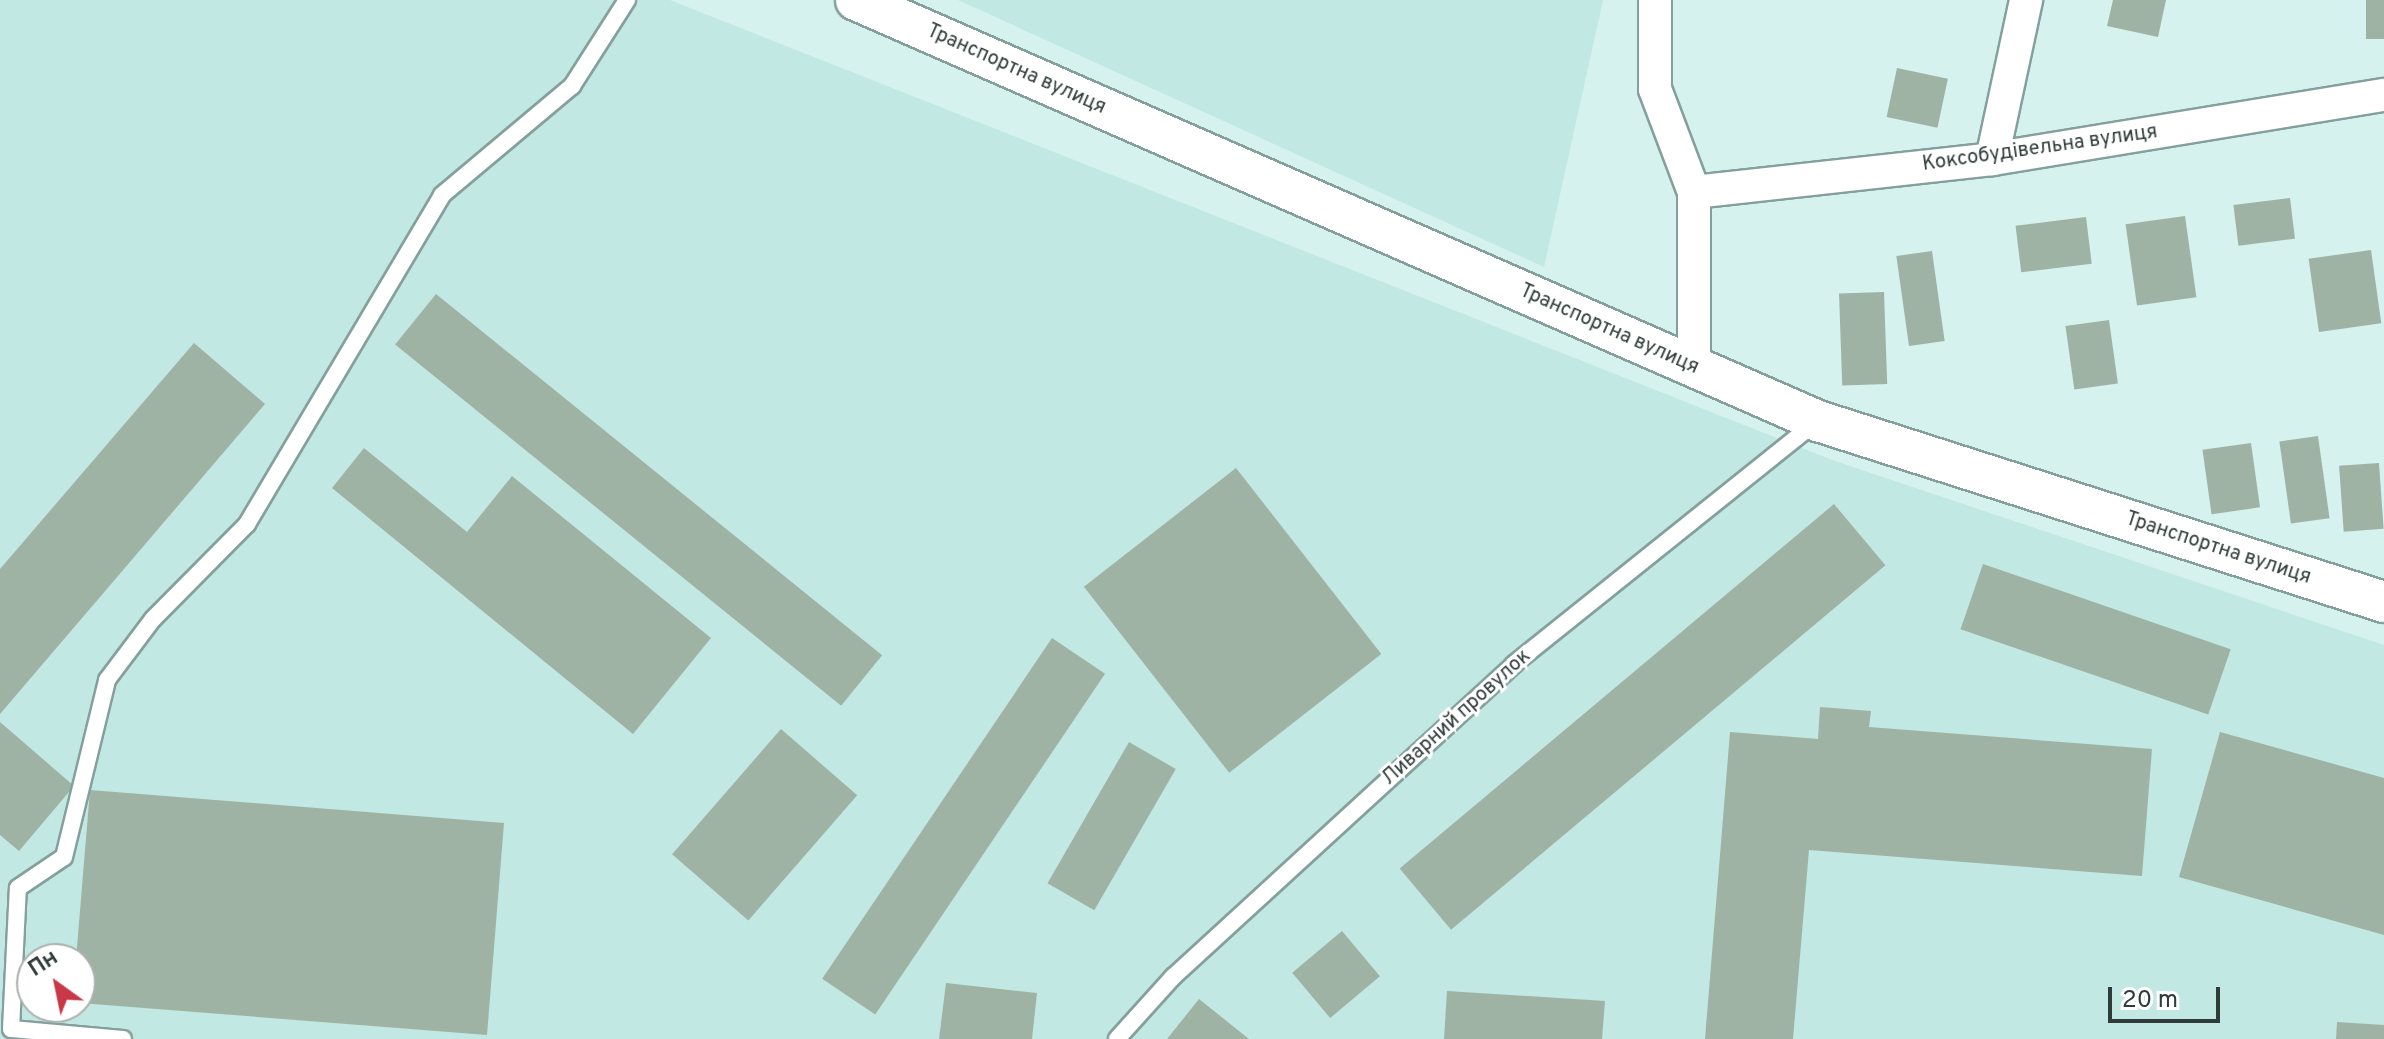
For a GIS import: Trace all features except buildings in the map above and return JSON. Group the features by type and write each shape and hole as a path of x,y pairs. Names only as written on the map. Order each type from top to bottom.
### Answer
{"street":[{"name":"Транспортна вулиця","path":"856,0 1818,421 2384,602"},
{"path":"1655,0 1655,89 1694,192 1694,368"},
{"path":"1992,159 2026,0"},
{"name":"Коксобудівельна вулиця","path":"1694,192 1992,159 2384,95"}],"lane":[{"path":"123,1039 11,1029 18,888 64,857 107,680 153,619 247,524 442,195 572,86 627,0"},
{"name":"Ливарний провулок","path":"1117,1039 1173,977 1514,664 1818,421"}],"shaded area":[{"path":"0,0 670,0 1835,461 2384,645 2384,1039 0,1039"},
{"path":"958,0 1603,0 1544,267"}]}
